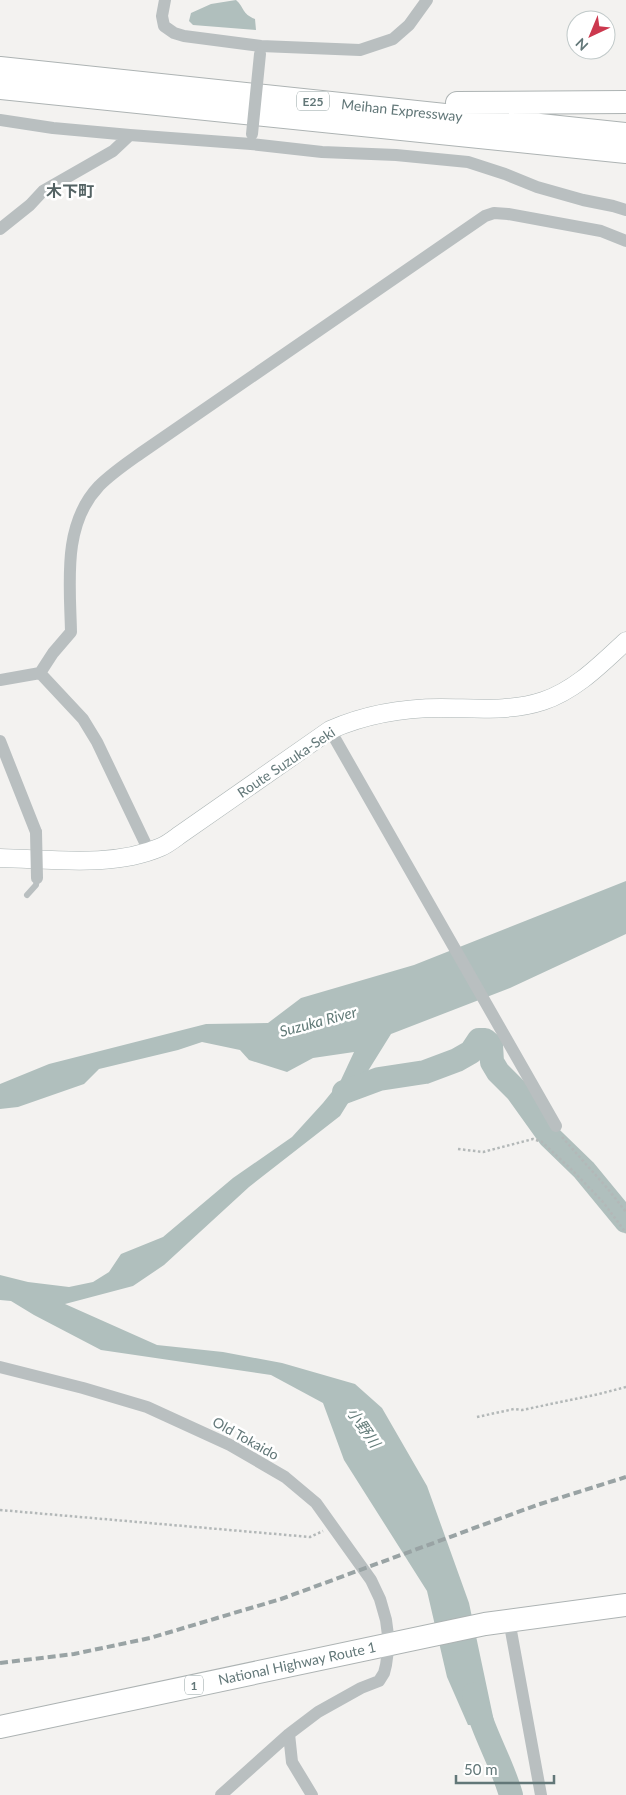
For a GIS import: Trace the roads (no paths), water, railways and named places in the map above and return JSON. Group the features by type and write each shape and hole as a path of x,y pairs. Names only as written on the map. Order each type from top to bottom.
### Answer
{"highway":[{"name":"Meihan Expressway","path":"0,68 626,134"},
{"name":"Meihan Expressway","path":"0,88 626,152"},
{"path":"334,103 545,104 626,102"},
{"name":"National Highway Route 1","path":"0,1726 485,1624 626,1606"}],"main road":[{"name":"Route Suzuka-Seki","path":"0,858 102,861 149,851 162,846 181,834 330,730 365,716 402,710 504,708 526,706 544,701 578,683 626,641"}],"street":[{"path":"165,0 162,16 164,26 174,33 260,50 360,50 393,39 409,25 428,0"},
{"path":"252,139 260,50"},
{"path":"0,120 53,128 130,135 252,139 322,152 396,155 468,162 506,174 537,187 626,210"},
{"path":"0,229 30,205 43,191 113,151 130,135"},
{"path":"0,680 40,673 53,653 71,632 69,561 74,533 82,510 99,487 113,473 485,216 494,213 508,214 601,231 626,241"},
{"path":"40,673 83,719 97,742 149,851"},
{"path":"330,730 556,1126"},
{"path":"0,741 36,832 37,878"},
{"name":"Old Tokaido","path":"0,1367 83,1388 147,1407 230,1445 285,1477 316,1503 371,1580 380,1599 386,1620 397,1641 379,1681 361,1688 318,1712 289,1734 221,1795"},
{"path":"509,1620 541,1795"},
{"path":"289,1734 292,1762 312,1795"}],"lane":[{"path":"26,895 36,885 37,878"}],"water":[{"path":"236,0 245,12 255,19 256,30 193,25 189,21 191,13 211,4"},
{"name":"Suzuka River","path":"626,881 626,934 510,988 391,1034 340,1116 249,1187 164,1265 133,1286 65,1304 157,1345 223,1352 282,1363 355,1384 382,1408 427,1486 469,1603 495,1726 468,1725 447,1677 427,1591 344,1460 323,1403 271,1375 101,1350 11,1301 0,1300 0,1275 28,1282 69,1287 93,1282 109,1272 121,1254 163,1237 233,1178 292,1137 340,1082 354,1052 313,1058 287,1072 249,1060 240,1050 202,1042 178,1050 99,1069 84,1084 18,1107 0,1109 0,1084 49,1064 206,1024 268,1023 301,998 414,965"}],"waterway":[{"path":"344,1092 379,1079 425,1072 457,1060 471,1052 479,1040 485,1040 491,1045 492,1062 498,1072 517,1091 550,1137 584,1170 626,1221"},
{"name":"小野川","path":"474,1694 481,1720 511,1795"}],"railway":[{"path":"0,1663 74,1654 150,1638 281,1599 537,1505 626,1477"}],"district":[{"name":"木下町","path":"70,190"}]}
